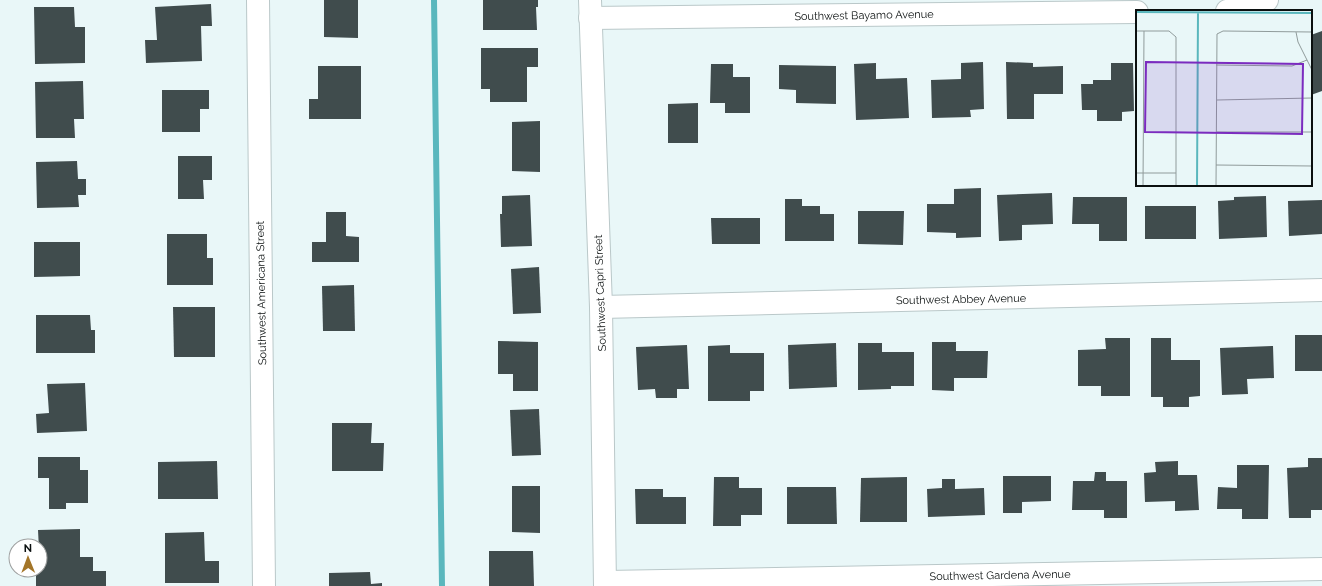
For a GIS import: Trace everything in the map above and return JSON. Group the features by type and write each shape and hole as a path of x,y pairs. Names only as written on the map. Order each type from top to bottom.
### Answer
{"street":[{"name":"Southwest Americana Street","path":"258,0 264,586"},
{"path":"1234,10 1248,8 1267,0"},
{"name":"Southwest Bayamo Avenue","path":"590,9 1136,12"},
{"name":"Southwest Capri Street","path":"590,9 601,307 606,584"},
{"name":"Southwest Abbey Avenue","path":"601,307 1322,290"},
{"name":"Southwest Gardena Avenue","path":"606,584 1322,569"}],"building":[{"path":"324,0 358,0 358,38 324,37"},
{"path":"483,0 538,0 538,7 536,7 537,30 483,30"},
{"path":"211,4 212,26 201,26 202,61 146,63 145,40 157,40 155,7"},
{"path":"34,7 74,7 75,27 85,27 85,63 35,64"},
{"path":"1322,31 1322,91 1312,95 1312,35"},
{"path":"481,48 538,48 538,67 527,67 527,102 490,102 490,89 481,89"},
{"path":"983,62 984,109 970,110 971,117 932,118 931,80 961,79 961,63"},
{"path":"1006,62 1033,63 1033,67 1063,66 1063,94 1034,94 1034,119 1007,119"},
{"path":"876,63 876,79 907,78 909,118 856,120 854,64"},
{"path":"1111,63 1133,63 1134,111 1122,112 1122,121 1097,121 1097,110 1082,110 1081,84 1093,84 1093,80 1111,80"},
{"path":"711,64 733,64 733,77 750,77 750,113 725,113 725,103 710,103"},
{"path":"779,65 836,66 836,104 796,103 796,90 779,89"},
{"path":"318,66 361,66 361,119 309,119 309,99 318,99"},
{"path":"83,81 84,119 74,119 75,138 36,138 35,82"},
{"path":"162,90 209,90 209,109 200,109 200,132 162,132"},
{"path":"698,103 698,143 668,143 668,104"},
{"path":"540,121 540,172 512,171 512,122"},
{"path":"178,156 212,156 212,180 203,180 204,199 178,199"},
{"path":"77,161 78,179 86,179 86,195 78,195 79,207 37,208 36,162"},
{"path":"981,188 981,237 956,238 956,233 927,232 927,204 954,204 954,189"},
{"path":"1052,193 1053,224 1022,225 1022,240 999,241 997,195"},
{"path":"530,195 532,246 501,247 500,214 502,214 502,196"},
{"path":"1266,196 1267,237 1219,239 1218,201 1234,200 1234,197"},
{"path":"1073,197 1127,197 1127,241 1099,241 1099,224 1072,224"},
{"path":"785,199 802,199 802,206 820,206 820,214 834,214 834,241 785,241"},
{"path":"1322,200 1322,234 1289,236 1288,201"},
{"path":"1145,206 1196,206 1196,239 1145,239"},
{"path":"858,211 904,211 903,245 858,244"},
{"path":"326,212 346,212 346,236 359,237 359,262 312,262 312,242 326,242"},
{"path":"711,218 760,218 760,244 712,244"},
{"path":"167,234 207,234 207,258 213,258 213,285 167,285"},
{"path":"34,242 80,242 80,276 34,277"},
{"path":"539,267 541,313 513,314 511,269"},
{"path":"354,285 355,331 323,331 322,286"},
{"path":"173,307 215,307 215,357 174,357"},
{"path":"36,315 90,315 91,330 95,330 95,353 36,353"},
{"path":"1295,335 1322,335 1322,371 1295,371"},
{"path":"1105,338 1130,338 1130,396 1101,396 1101,386 1078,386 1078,350 1106,349"},
{"path":"1151,338 1171,338 1171,360 1200,360 1200,396 1189,397 1189,407 1163,407 1163,397 1151,397"},
{"path":"498,341 538,342 538,391 513,391 513,374 498,374"},
{"path":"932,342 956,342 956,351 988,351 987,378 954,378 954,391 932,390"},
{"path":"836,343 837,387 789,389 788,345"},
{"path":"858,343 882,343 882,352 914,352 914,386 891,386 891,389 858,390"},
{"path":"687,345 689,389 677,389 677,398 656,398 655,389 638,390 636,347"},
{"path":"730,345 730,353 764,353 764,391 750,391 750,401 708,401 708,346"},
{"path":"1273,346 1274,378 1247,379 1248,394 1222,395 1220,348"},
{"path":"85,383 87,431 37,433 36,414 49,413 47,384"},
{"path":"539,409 541,455 512,456 510,410"},
{"path":"332,423 372,423 371,443 384,443 383,471 332,471"},
{"path":"38,457 80,457 80,470 88,470 88,503 66,503 66,509 49,509 49,478 38,478"},
{"path":"1308,458 1322,458 1322,510 1311,510 1311,518 1289,518 1287,468 1308,467"},
{"path":"217,461 218,499 158,499 158,462"},
{"path":"1178,461 1178,475 1197,475 1199,510 1175,511 1175,501 1145,502 1144,473 1156,472 1155,462"},
{"path":"1237,465 1269,465 1268,519 1242,519 1242,509 1217,509 1218,487 1237,488"},
{"path":"1095,472 1106,472 1106,481 1127,481 1127,518 1104,518 1104,510 1072,510 1073,481 1094,481"},
{"path":"1003,476 1051,476 1051,501 1022,502 1022,513 1003,513"},
{"path":"714,477 739,477 739,488 762,488 762,515 741,515 741,526 713,526"},
{"path":"907,477 907,522 860,522 861,478"},
{"path":"942,479 955,479 955,489 984,488 985,515 928,517 927,489 942,488"},
{"path":"512,486 540,486 540,533 512,532"},
{"path":"787,487 836,487 837,524 787,524"},
{"path":"635,489 663,489 663,497 686,497 686,524 636,524"},
{"path":"80,529 80,557 93,557 93,571 106,571 106,586 36,586 36,578 48,578 48,538 38,538 38,530"},
{"path":"204,532 205,561 219,561 219,583 165,583 165,533"},
{"path":"489,551 533,551 534,586 489,586"},
{"path":"370,572 371,584 382,583 382,586 329,586 329,573"}],"waterway":[{"path":"434,0 442,586"}]}
